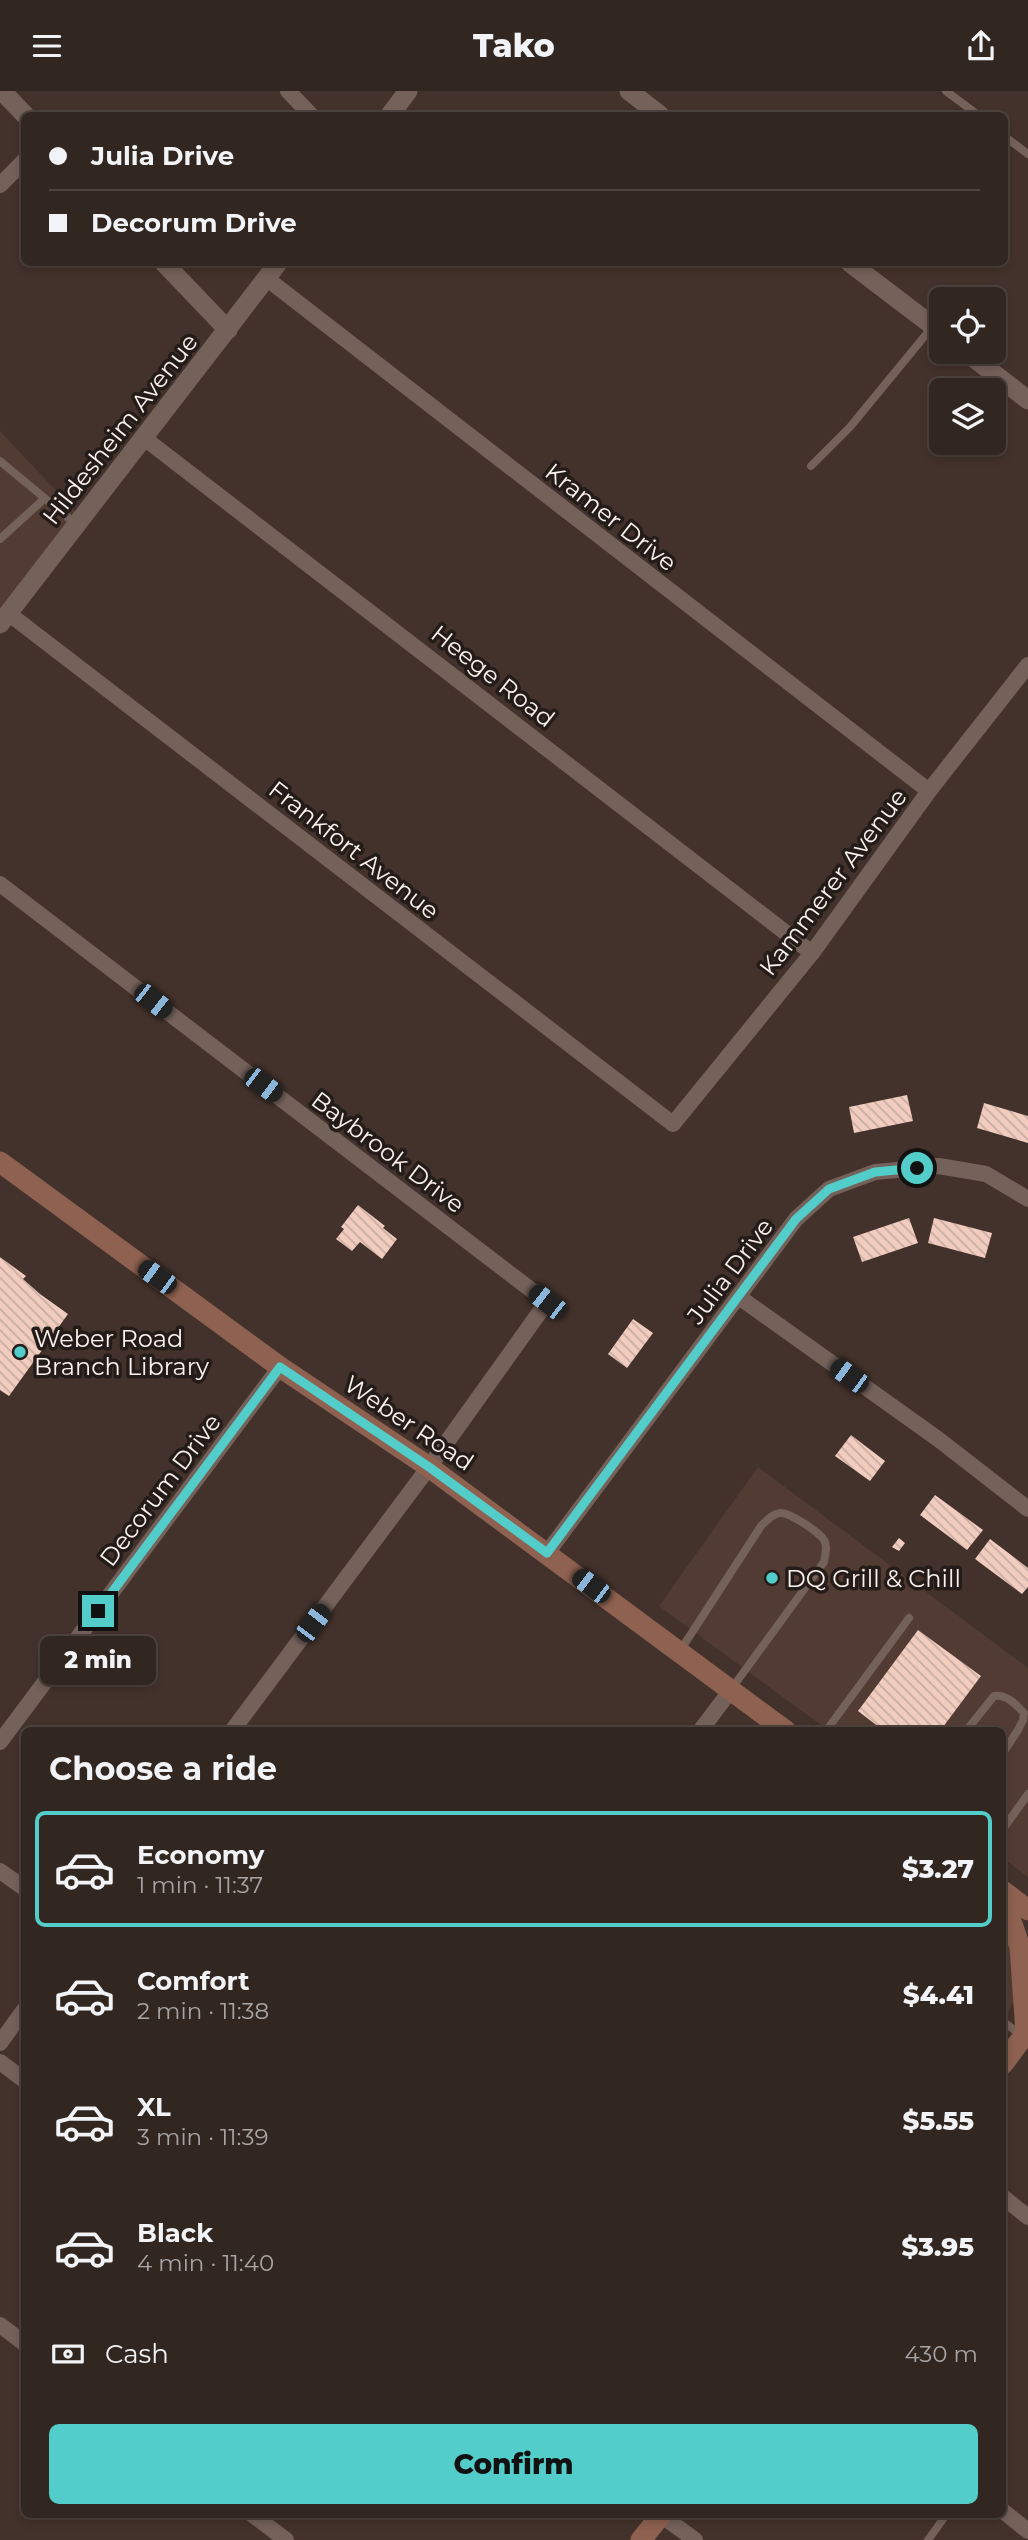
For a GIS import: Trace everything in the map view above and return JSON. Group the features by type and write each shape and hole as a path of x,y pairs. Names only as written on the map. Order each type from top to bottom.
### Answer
{"main road":[{"name":"Weber Road","path":"0,1162 280,1367 429,1467 781,1727"},
{"path":"1006,1893 1027,1906"},
{"path":"1006,1907 1020,1947 1026,2034 1006,2060"},
{"path":"641,2540 659,2518"}],"street":[{"path":"2,91 22,112"},
{"path":"288,91 308,112"},
{"path":"392,112 408,91"},
{"path":"629,91 656,112"},
{"path":"0,185 21,164"},
{"path":"167,266 228,330"},
{"path":"854,266 929,324"},
{"name":"Hildesheim Avenue","path":"4,618 272,270"},
{"name":"Kramer Drive","path":"272,270 929,791"},
{"path":"982,364 1028,400"},
{"name":"Heege Road","path":"144,438 811,953"},
{"name":"Frankfort Avenue","path":"4,618 673,1124"},
{"name":"Kammerer Avenue","path":"673,1124 811,953 929,791 1028,665"},
{"name":"Baybrook Drive","path":"0,884 547,1302 429,1467"},
{"name":"Julia Drive","path":"547,1553 796,1219 829,1189 875,1172 939,1166 986,1174 1028,1199"},
{"path":"738,1297 938,1439 1028,1509"},
{"name":"Decorum Drive","path":"0,1741 280,1367"},
{"path":"235,1727 429,1467"},
{"path":"703,1727 731,1690"},
{"path":"0,1871 21,1886"},
{"path":"0,2043 21,2014"},
{"path":"0,2062 21,2078"},
{"path":"1006,2199 1028,2217"},
{"path":"0,2325 21,2341"},
{"path":"1006,2513 1028,2531"},
{"path":"257,2518 286,2540"},
{"path":"665,2518 695,2540"}],"lane":[{"path":"946,91 974,112"},
{"path":"1008,139 1028,153"},
{"path":"811,466 929,339"},
{"path":"0,461 43,500 76,525"},
{"path":"0,539 43,500"},
{"path":"680,1652 761,1526 771,1516 780,1513 791,1515 824,1540 827,1549 824,1562 731,1690"},
{"path":"829,1727 909,1618"},
{"path":"969,1727 994,1696 1009,1699 1024,1713 1023,1720 1006,1748"},
{"path":"1006,1825 1028,1794"},
{"path":"1006,2023 1026,2034"},
{"path":"928,2540 944,2518"}],"shaded area":[{"path":"0,431 76,512 0,611"},
{"path":"758,1467 1028,1668 1028,1877 1006,1860 1006,1727 824,1727 659,1606"},
{"path":"1006,1937 1016,1961 1014,2000 1006,2018"}],"building":[{"path":"907,1095 913,1121 854,1133 849,1107"},
{"path":"984,1103 1028,1116 1028,1143 977,1128"},
{"path":"358,1205 397,1239 382,1259 360,1242 352,1251 336,1239 344,1229 341,1227"},
{"path":"909,1218 918,1243 862,1262 853,1237"},
{"path":"934,1218 992,1233 985,1258 928,1243"},
{"name":"Weber Road Branch Library","path":"0,1257 26,1276 23,1279 40,1294 68,1314 9,1396 0,1390"},
{"path":"633,1319 653,1333 627,1368 608,1354"},
{"path":"851,1435 885,1461 870,1481 835,1456"},
{"path":"935,1495 983,1530 967,1550 920,1515"},
{"path":"899,1538 905,1543 899,1551 892,1547"},
{"path":"990,1539 1028,1568 1028,1587 1022,1594 975,1559"},
{"path":"918,1630 981,1676 943,1727 879,1727 858,1711"}],"place":[{"name":"Weber Road Branch Library","path":"20,1352"},
{"name":"DQ Grill & Chill","path":"772,1578"}],"route":[{"path":"98,1611 280,1367 429,1467 547,1553 796,1219 829,1189 875,1172 917,1168"}]}
